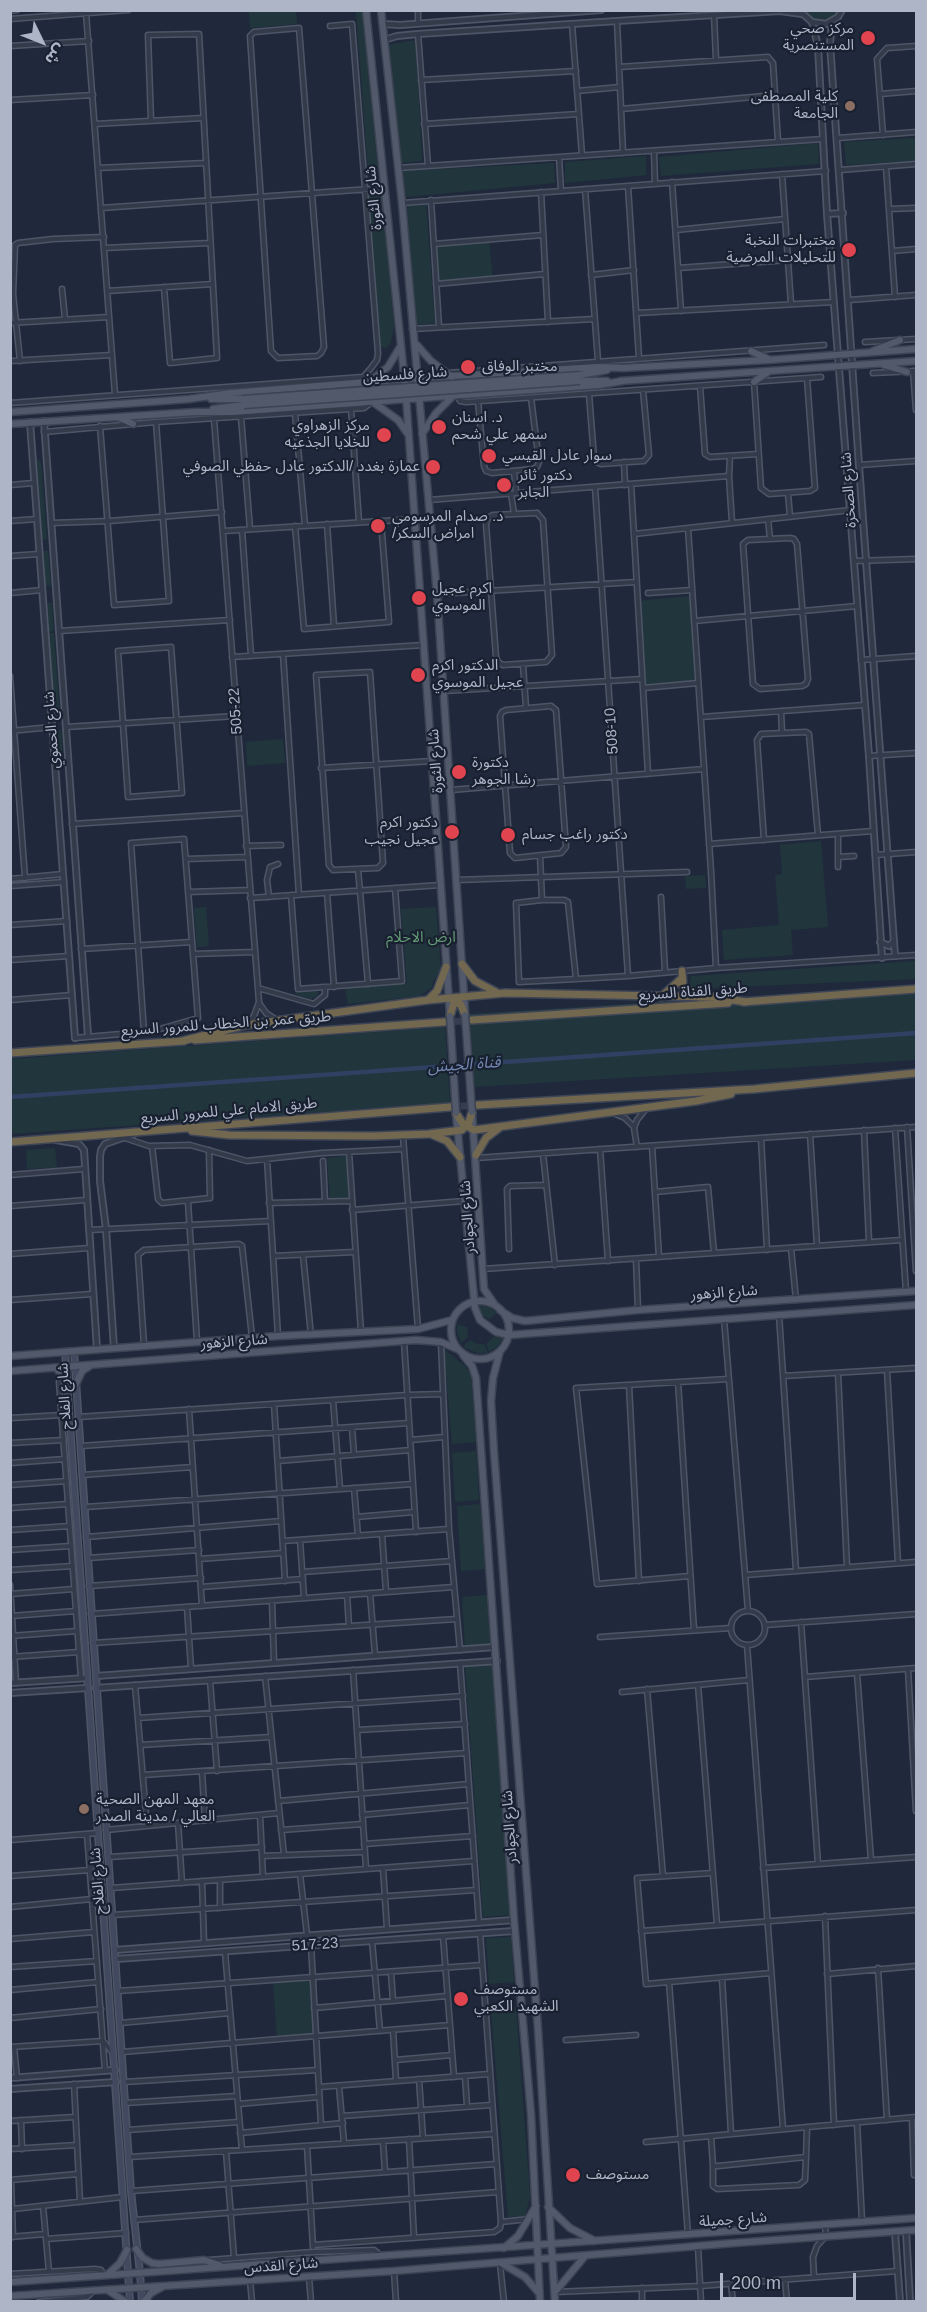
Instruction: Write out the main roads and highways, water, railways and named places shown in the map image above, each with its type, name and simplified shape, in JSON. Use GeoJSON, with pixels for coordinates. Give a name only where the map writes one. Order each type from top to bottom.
{"type":"FeatureCollection","features":[{"type":"Feature","properties":{"kind":"highway"},"geometry":{"type":"LineString","coordinates":[[462,964],[475,981],[494,992],[701,998],[746,1002]]}},
{"type":"Feature","properties":{"kind":"highway"},"geometry":{"type":"LineString","coordinates":[[428,1000],[437,991],[447,967]]}},
{"type":"Feature","properties":{"kind":"highway"},"geometry":{"type":"LineString","coordinates":[[682,971],[681,980],[685,989],[701,998]]}},
{"type":"Feature","properties":{"kind":"highway"},"geometry":{"type":"LineString","coordinates":[[661,997],[681,980]]}},
{"type":"Feature","properties":{"kind":"highway","name":"طريق القناة السريع"},"geometry":{"type":"LineString","coordinates":[[472,1020],[916,989]]}},
{"type":"Feature","properties":{"kind":"highway"},"geometry":{"type":"LineString","coordinates":[[182,1041],[246,1025],[428,1000],[456,1000],[505,993]]}},
{"type":"Feature","properties":{"kind":"highway"},"geometry":{"type":"LineString","coordinates":[[456,1000],[465,1015]]}},
{"type":"Feature","properties":{"kind":"highway"},"geometry":{"type":"LineString","coordinates":[[447,1019],[456,1000]]}},
{"type":"Feature","properties":{"kind":"highway","name":"طريق عمر بن الخطاب للمرور السريع"},"geometry":{"type":"LineString","coordinates":[[10,1053],[447,1019]]}},
{"type":"Feature","properties":{"kind":"highway"},"geometry":{"type":"LineString","coordinates":[[478,1105],[754,1089],[916,1073]]}},
{"type":"Feature","properties":{"kind":"highway"},"geometry":{"type":"LineString","coordinates":[[178,1129],[229,1135],[428,1134],[466,1127],[501,1127],[612,1113],[701,1100],[754,1089]]}},
{"type":"Feature","properties":{"kind":"highway","name":"طريق الامام علي للمرور السريع"},"geometry":{"type":"LineString","coordinates":[[10,1142],[450,1107]]}},
{"type":"Feature","properties":{"kind":"highway"},"geometry":{"type":"LineString","coordinates":[[466,1127],[472,1112]]}},
{"type":"Feature","properties":{"kind":"highway"},"geometry":{"type":"LineString","coordinates":[[456,1113],[466,1127]]}},
{"type":"Feature","properties":{"kind":"highway"},"geometry":{"type":"LineString","coordinates":[[476,1156],[486,1138],[501,1127]]}},
{"type":"Feature","properties":{"kind":"highway"},"geometry":{"type":"LineString","coordinates":[[428,1134],[447,1141],[460,1157]]}},
{"type":"Feature","properties":{"kind":"main road","name":"شارع الثورة"},"geometry":{"type":"LineString","coordinates":[[366,10],[405,382]]}},
{"type":"Feature","properties":{"kind":"main road","name":"شارع الثورة"},"geometry":{"type":"LineString","coordinates":[[381,10],[418,381]]}},
{"type":"Feature","properties":{"kind":"main road"},"geometry":{"type":"LineString","coordinates":[[376,110],[392,108]]}},
{"type":"Feature","properties":{"kind":"main road"},"geometry":{"type":"LineString","coordinates":[[870,352],[900,340]]}},
{"type":"Feature","properties":{"kind":"main road"},"geometry":{"type":"LineString","coordinates":[[414,341],[426,356],[450,375]]}},
{"type":"Feature","properties":{"kind":"main road"},"geometry":{"type":"LineString","coordinates":[[366,380],[388,367],[401,346]]}},
{"type":"Feature","properties":{"kind":"main road","name":"شارع فلسطين"},"geometry":{"type":"LineString","coordinates":[[10,412],[189,399],[366,380],[405,382],[450,375],[768,360],[916,349]]}},
{"type":"Feature","properties":{"kind":"main road"},"geometry":{"type":"LineString","coordinates":[[751,351],[768,360]]}},
{"type":"Feature","properties":{"kind":"main road","name":"شارع فلسطين"},"geometry":{"type":"LineString","coordinates":[[10,424],[195,412],[232,412],[598,386],[623,381],[916,361]]}},
{"type":"Feature","properties":{"kind":"main road"},"geometry":{"type":"LineString","coordinates":[[881,364],[912,371]]}},
{"type":"Feature","properties":{"kind":"main road","name":"شارع فلسطين"},"geometry":{"type":"LineString","coordinates":[[580,378],[623,368]]}},
{"type":"Feature","properties":{"kind":"main road"},"geometry":{"type":"LineString","coordinates":[[754,382],[771,371]]}},
{"type":"Feature","properties":{"kind":"main road","name":"شارع فلسطين"},"geometry":{"type":"LineString","coordinates":[[189,399],[244,402],[580,378],[623,381]]}},
{"type":"Feature","properties":{"kind":"main road"},"geometry":{"type":"LineString","coordinates":[[422,434],[436,413],[455,395]]}},
{"type":"Feature","properties":{"kind":"main road","name":"شارع الثورة"},"geometry":{"type":"LineString","coordinates":[[419,397],[437,594],[457,880],[462,964],[456,1000]]}},
{"type":"Feature","properties":{"kind":"main road","name":"شارع الثورة"},"geometry":{"type":"LineString","coordinates":[[406,398],[447,967],[456,1000]]}},
{"type":"Feature","properties":{"kind":"main road","name":"شارع فلسطين"},"geometry":{"type":"LineString","coordinates":[[195,412],[244,402]]}},
{"type":"Feature","properties":{"kind":"main road"},"geometry":{"type":"LineString","coordinates":[[372,402],[398,420],[409,435]]}},
{"type":"Feature","properties":{"kind":"main road"},"geometry":{"type":"LineString","coordinates":[[117,417],[133,424]]}},
{"type":"Feature","properties":{"kind":"main road"},"geometry":{"type":"LineString","coordinates":[[417,554],[433,553]]}},
{"type":"Feature","properties":{"kind":"main road"},"geometry":{"type":"LineString","coordinates":[[465,1015],[472,1112]]}},
{"type":"Feature","properties":{"kind":"main road"},"geometry":{"type":"LineString","coordinates":[[447,1019],[456,1113]]}},
{"type":"Feature","properties":{"kind":"main road","name":"شارع الچوادر"},"geometry":{"type":"LineString","coordinates":[[466,1127],[476,1156],[484,1289],[508,1326],[508,1335],[500,1351],[493,1378],[494,1442],[555,2301]]}},
{"type":"Feature","properties":{"kind":"main road","name":"شارع الچوادر"},"geometry":{"type":"LineString","coordinates":[[466,1127],[460,1157],[473,1302]]}},
{"type":"Feature","properties":{"kind":"main road","name":"شارع الزهور"},"geometry":{"type":"LineString","coordinates":[[473,1302],[481,1301],[512,1318],[525,1321],[916,1292]]}},
{"type":"Feature","properties":{"kind":"main road"},"geometry":{"type":"LineString","coordinates":[[452,1320],[464,1306],[473,1302],[477,1315],[485,1325],[496,1332],[508,1335]]}},
{"type":"Feature","properties":{"kind":"main road","name":"شارع الزهور"},"geometry":{"type":"LineString","coordinates":[[508,1335],[916,1305]]}},
{"type":"Feature","properties":{"kind":"main road"},"geometry":{"type":"LineString","coordinates":[[590,1315],[591,1328]]}},
{"type":"Feature","properties":{"kind":"main road","name":"شارع الچوادر"},"geometry":{"type":"LineString","coordinates":[[452,1320],[451,1336],[460,1352],[472,1366],[476,1378],[514,1931],[531,2114],[540,2301]]}},
{"type":"Feature","properties":{"kind":"main road","name":"شارع الزهور"},"geometry":{"type":"LineString","coordinates":[[10,1356],[197,1341],[418,1329],[452,1320]]}},
{"type":"Feature","properties":{"kind":"main road","name":"شارع الزهور"},"geometry":{"type":"LineString","coordinates":[[10,1371],[404,1341],[441,1342],[460,1352]]}},
{"type":"Feature","properties":{"kind":"main road","name":"شارع الفلاح"},"geometry":{"type":"LineString","coordinates":[[74,1351],[133,2220],[143,2301]]}},
{"type":"Feature","properties":{"kind":"main road"},"geometry":{"type":"LineString","coordinates":[[460,1352],[472,1359],[482,1360],[500,1351]]}},
{"type":"Feature","properties":{"kind":"main road","name":"شارع الفلاح"},"geometry":{"type":"LineString","coordinates":[[65,1352],[81,1656],[87,1688],[100,1852],[124,2197],[128,2301]]}},
{"type":"Feature","properties":{"kind":"main road"},"geometry":{"type":"LineString","coordinates":[[76,1384],[82,1371],[91,1366]]}},
{"type":"Feature","properties":{"kind":"main road"},"geometry":{"type":"LineString","coordinates":[[57,1369],[67,1382]]}},
{"type":"Feature","properties":{"kind":"main road"},"geometry":{"type":"LineString","coordinates":[[61,1405],[69,1404]]}},
{"type":"Feature","properties":{"kind":"main road"},"geometry":{"type":"LineString","coordinates":[[531,2114],[543,2112]]}},
{"type":"Feature","properties":{"kind":"main road"},"geometry":{"type":"LineString","coordinates":[[504,2248],[518,2236],[536,2206]]}},
{"type":"Feature","properties":{"kind":"main road"},"geometry":{"type":"LineString","coordinates":[[548,2207],[570,2228],[596,2241]]}},
{"type":"Feature","properties":{"kind":"main road","name":"شارع جميلة"},"geometry":{"type":"LineString","coordinates":[[551,2245],[916,2218]]}},
{"type":"Feature","properties":{"kind":"main road","name":"شارع جميلة"},"geometry":{"type":"LineString","coordinates":[[552,2258],[916,2230]]}},
{"type":"Feature","properties":{"kind":"main road","name":"شارع القدس"},"geometry":{"type":"LineString","coordinates":[[10,2282],[222,2266],[256,2260],[316,2260],[551,2245]]}},
{"type":"Feature","properties":{"kind":"main road"},"geometry":{"type":"LineString","coordinates":[[136,2249],[147,2260],[159,2265],[204,2260],[222,2266]]}},
{"type":"Feature","properties":{"kind":"main road"},"geometry":{"type":"LineString","coordinates":[[106,2275],[120,2263],[127,2250]]}},
{"type":"Feature","properties":{"kind":"main road"},"geometry":{"type":"LineString","coordinates":[[555,2292],[586,2256]]}},
{"type":"Feature","properties":{"kind":"main road","name":"شارع القدس"},"geometry":{"type":"LineString","coordinates":[[10,2296],[394,2271],[552,2258]]}},
{"type":"Feature","properties":{"kind":"main road"},"geometry":{"type":"LineString","coordinates":[[312,2276],[316,2260]]}},
{"type":"Feature","properties":{"kind":"main road"},"geometry":{"type":"LineString","coordinates":[[500,2263],[525,2277],[540,2294]]}},
{"type":"Feature","properties":{"kind":"main road"},"geometry":{"type":"LineString","coordinates":[[143,2301],[151,2293],[164,2286]]}},
{"type":"Feature","properties":{"kind":"main road"},"geometry":{"type":"LineString","coordinates":[[107,2290],[128,2301]]}},
{"type":"Feature","properties":{"kind":"waterway","name":"قناة الجيش"},"geometry":{"type":"LineString","coordinates":[[10,1097],[916,1033]]}},
{"type":"Feature","properties":{"kind":"tunnel"},"geometry":{"type":"LineString","coordinates":[[444,1022],[469,1021]]}},
{"type":"Feature","properties":{"kind":"tunnel"},"geometry":{"type":"LineString","coordinates":[[450,1107],[478,1105]]}},
{"type":"Feature","properties":{"kind":"place","name":"مركز صحي المستنصرية"},"geometry":{"type":"Point","coordinates":[868,38]}},
{"type":"Feature","properties":{"kind":"place","name":"كلية المصطفى الجامعة"},"geometry":{"type":"Point","coordinates":[850,106]}},
{"type":"Feature","properties":{"kind":"place","name":"مختبرات النخبة للتحليلات المرضية"},"geometry":{"type":"Point","coordinates":[849,250]}},
{"type":"Feature","properties":{"kind":"place","name":"مختبر الوفاق"},"geometry":{"type":"Point","coordinates":[468,367]}},
{"type":"Feature","properties":{"kind":"place","name":"د. اسنان سمهر علي شحم"},"geometry":{"type":"Point","coordinates":[439,427]}},
{"type":"Feature","properties":{"kind":"place","name":"مركز الزهراوي للخلايا الجذعيه"},"geometry":{"type":"Point","coordinates":[384,435]}},
{"type":"Feature","properties":{"kind":"place","name":"سوار عادل القيسي"},"geometry":{"type":"Point","coordinates":[489,456]}},
{"type":"Feature","properties":{"kind":"place","name":"عمارة بغدد /الدكتور عادل حفظي الصوفي"},"geometry":{"type":"Point","coordinates":[433,467]}},
{"type":"Feature","properties":{"kind":"place","name":"دكتور ثائر الجابر"},"geometry":{"type":"Point","coordinates":[504,485]}},
{"type":"Feature","properties":{"kind":"place","name":"د. صدام المرسومي /امراض السكر"},"geometry":{"type":"Point","coordinates":[378,526]}},
{"type":"Feature","properties":{"kind":"place","name":"اكرم عجيل الموسوي"},"geometry":{"type":"Point","coordinates":[419,598]}},
{"type":"Feature","properties":{"kind":"place","name":"الدكتور اكرم عجيل الموسوي"},"geometry":{"type":"Point","coordinates":[418,675]}},
{"type":"Feature","properties":{"kind":"place","name":"دكتورة رشا الجوهر"},"geometry":{"type":"Point","coordinates":[459,772]}},
{"type":"Feature","properties":{"kind":"place","name":"دكتور اكرم عجيل نجيب"},"geometry":{"type":"Point","coordinates":[452,832]}},
{"type":"Feature","properties":{"kind":"place","name":"دكتور راغب جسام"},"geometry":{"type":"Point","coordinates":[508,835]}},
{"type":"Feature","properties":{"kind":"place","name":"معهد المهن الصحية العالي / مدينة الصدر"},"geometry":{"type":"Point","coordinates":[84,1809]}},
{"type":"Feature","properties":{"kind":"place","name":"مستوصف الشهيد الكعبي"},"geometry":{"type":"Point","coordinates":[461,1999]}},
{"type":"Feature","properties":{"kind":"place","name":"مستوصف"},"geometry":{"type":"Point","coordinates":[573,2175]}},
{"type":"Feature","properties":{"kind":"park label","name":"ارض الاحلام"},"geometry":{"type":"Point","coordinates":[421,938]}}]}
